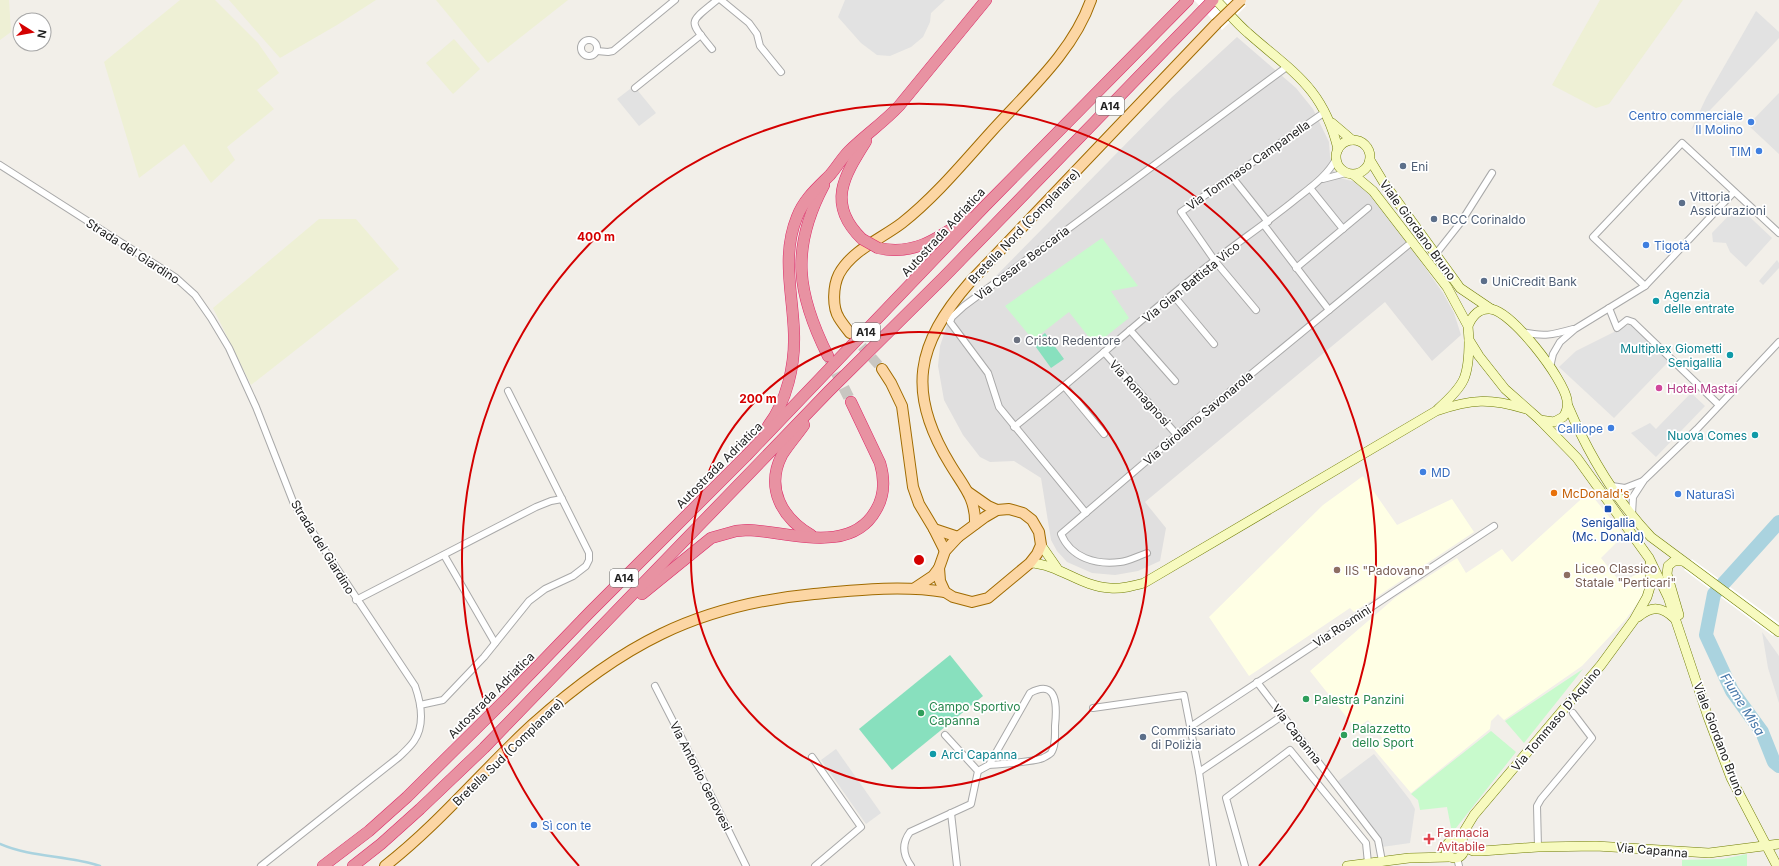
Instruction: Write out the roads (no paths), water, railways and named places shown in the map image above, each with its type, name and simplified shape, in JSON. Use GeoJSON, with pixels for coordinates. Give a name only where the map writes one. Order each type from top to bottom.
{"type":"FeatureCollection","features":[{"type":"Feature","properties":{"kind":"highway"},"geometry":{"type":"LineString","coordinates":[[828,356],[811,321],[806,305],[802,282],[802,257],[808,221],[818,197],[832,173],[848,152],[872,132],[899,106],[986,0]]}},
{"type":"Feature","properties":{"kind":"highway","name":"Autostrada Adriatica"},"geometry":{"type":"LineString","coordinates":[[323,866],[369,831],[407,797],[504,701],[596,606],[746,456],[985,206],[1188,0]]}},
{"type":"Feature","properties":{"kind":"highway","name":"A14"},"geometry":{"type":"LineString","coordinates":[[353,866],[397,829],[462,768],[605,624],[828,391],[944,277],[1213,0]]}},
{"type":"Feature","properties":{"kind":"highway"},"geometry":{"type":"LineString","coordinates":[[872,132],[849,169],[842,188],[845,214],[851,227],[862,239],[878,248],[893,251],[911,249],[930,243],[985,206]]}},
{"type":"Feature","properties":{"kind":"highway"},"geometry":{"type":"LineString","coordinates":[[746,456],[778,411],[790,374],[794,334],[788,260],[792,234],[797,217],[805,200],[832,173]]}},
{"type":"Feature","properties":{"kind":"highway"},"geometry":{"type":"LineString","coordinates":[[814,536],[798,526],[784,512],[776,493],[776,469],[782,455],[828,391]]}},
{"type":"Feature","properties":{"kind":"highway"},"geometry":{"type":"LineString","coordinates":[[605,624],[711,538],[736,531],[748,530],[826,538],[850,534],[867,524],[879,505],[883,494],[884,484],[880,463],[851,402]]}},
{"type":"Feature","properties":{"kind":"main road"},"geometry":{"type":"LineString","coordinates":[[850,333],[838,317],[835,303],[835,290],[838,275],[845,265],[858,252],[902,223],[963,162],[1055,61],[1074,36],[1091,0]]}},
{"type":"Feature","properties":{"kind":"main road"},"geometry":{"type":"LineString","coordinates":[[1216,0],[1247,33],[1288,66],[1313,93],[1331,122],[1352,140],[1361,142],[1367,147],[1370,160],[1365,170],[1350,174],[1339,168],[1336,159],[1338,149],[1331,122]]}},
{"type":"Feature","properties":{"kind":"main road","name":"Bretella Nord (Complanare)"},"geometry":{"type":"LineString","coordinates":[[975,524],[974,505],[935,436],[924,405],[922,378],[927,350],[937,327],[952,302],[970,282],[1240,0]]}},
{"type":"Feature","properties":{"kind":"main road"},"geometry":{"type":"LineString","coordinates":[[1338,149],[1342,144],[1352,140]]}},
{"type":"Feature","properties":{"kind":"main road","name":"Viale Giordano Bruno"},"geometry":{"type":"LineString","coordinates":[[1370,160],[1435,255],[1460,288],[1505,317],[1522,332],[1538,350],[1550,367],[1565,394],[1568,406],[1584,443],[1612,486],[1632,514],[1651,536],[1685,563]]}},
{"type":"Feature","properties":{"kind":"main road","name":"Viale Giordano Bruno"},"geometry":{"type":"LineString","coordinates":[[1350,174],[1373,191],[1447,287],[1468,326],[1469,340],[1479,356],[1505,389],[1540,420],[1577,458],[1649,558],[1677,621],[1708,717],[1731,778],[1777,866]]}},
{"type":"Feature","properties":{"kind":"main road"},"geometry":{"type":"LineString","coordinates":[[1468,326],[1476,313],[1482,310],[1491,309]]}},
{"type":"Feature","properties":{"kind":"main road"},"geometry":{"type":"LineString","coordinates":[[1030,563],[1038,563],[1057,568],[1080,580],[1110,588],[1128,588],[1144,583],[1436,411],[1456,393],[1463,383],[1468,367],[1469,340]]}},
{"type":"Feature","properties":{"kind":"main road"},"geometry":{"type":"LineString","coordinates":[[882,369],[891,383],[902,406],[913,487],[919,504],[945,551]]}},
{"type":"Feature","properties":{"kind":"main road"},"geometry":{"type":"LineString","coordinates":[[1436,411],[1455,405],[1480,400],[1502,403],[1526,409]]}},
{"type":"Feature","properties":{"kind":"main road"},"geometry":{"type":"LineString","coordinates":[[1540,420],[1549,422],[1559,421],[1566,412],[1568,406]]}},
{"type":"Feature","properties":{"kind":"main road","name":"Bretella Nord (Complanare)"},"geometry":{"type":"LineString","coordinates":[[968,492],[988,506],[997,510]]}},
{"type":"Feature","properties":{"kind":"main road"},"geometry":{"type":"LineString","coordinates":[[915,588],[933,576],[939,568],[945,551],[958,537],[997,510],[1009,509],[1023,513],[1032,520],[1039,532],[1041,545],[1057,568]]}},
{"type":"Feature","properties":{"kind":"main road"},"geometry":{"type":"LineString","coordinates":[[934,529],[958,537]]}},
{"type":"Feature","properties":{"kind":"main road"},"geometry":{"type":"LineString","coordinates":[[939,568],[940,581],[945,592],[952,597],[972,602],[988,598],[1030,563],[1037,554],[1041,545]]}},
{"type":"Feature","properties":{"kind":"main road","name":"Via Tommaso D'Aquino"},"geometry":{"type":"LineString","coordinates":[[1448,844],[1601,665],[1634,620],[1647,597],[1650,587],[1649,558]]}},
{"type":"Feature","properties":{"kind":"main road","name":"Viale Giordano Bruno"},"geometry":{"type":"LineString","coordinates":[[1685,563],[1674,561],[1668,566],[1667,574],[1675,595],[1687,652]]}},
{"type":"Feature","properties":{"kind":"main road"},"geometry":{"type":"LineString","coordinates":[[1685,563],[1778,631]]}},
{"type":"Feature","properties":{"kind":"main road","name":"Bretella Sud (Complanare)"},"geometry":{"type":"LineString","coordinates":[[385,866],[432,825],[531,726],[581,683],[618,657],[657,635],[700,617],[742,604],[781,597],[840,591],[915,588],[945,592]]}},
{"type":"Feature","properties":{"kind":"main road","name":"Via Tommaso D'Aquino"},"geometry":{"type":"LineString","coordinates":[[1634,620],[1647,610],[1657,608],[1666,611],[1677,621]]}},
{"type":"Feature","properties":{"kind":"main road","name":"Via Tommaso D'Aquino"},"geometry":{"type":"LineString","coordinates":[[1463,846],[1463,833],[1474,815]]}},
{"type":"Feature","properties":{"kind":"main road","name":"Via Capanna"},"geometry":{"type":"LineString","coordinates":[[1448,844],[1458,841],[1463,846],[1473,851],[1538,847],[1596,846],[1708,854],[1779,844]]}},
{"type":"Feature","properties":{"kind":"main road"},"geometry":{"type":"LineString","coordinates":[[1427,857],[1448,844]]}},
{"type":"Feature","properties":{"kind":"main road"},"geometry":{"type":"LineString","coordinates":[[1448,844],[1446,852],[1455,860]]}},
{"type":"Feature","properties":{"kind":"main road"},"geometry":{"type":"LineString","coordinates":[[1347,866],[1427,857],[1455,860],[1464,853],[1463,846]]}},
{"type":"Feature","properties":{"kind":"street"},"geometry":{"type":"LineString","coordinates":[[597,51],[613,51],[675,0]]}},
{"type":"Feature","properties":{"kind":"street"},"geometry":{"type":"LineString","coordinates":[[712,49],[694,26],[694,20],[717,0]]}},
{"type":"Feature","properties":{"kind":"street"},"geometry":{"type":"LineString","coordinates":[[721,0],[749,23],[757,34],[760,46],[781,72]]}},
{"type":"Feature","properties":{"kind":"street"},"geometry":{"type":"LineString","coordinates":[[635,88],[701,35]]}},
{"type":"Feature","properties":{"kind":"street","name":"Via Cesare Beccaria"},"geometry":{"type":"LineString","coordinates":[[1086,513],[999,407],[988,373],[950,322],[952,317],[964,306],[1288,66]]}},
{"type":"Feature","properties":{"kind":"street","name":"Via Tommaso Campanella"},"geometry":{"type":"LineString","coordinates":[[1215,261],[1181,212],[1324,112]]}},
{"type":"Feature","properties":{"kind":"street"},"geometry":{"type":"LineString","coordinates":[[1645,286],[1593,237],[1682,143],[1779,233]]}},
{"type":"Feature","properties":{"kind":"street","name":"Via Gian Battista Vico"},"geometry":{"type":"LineString","coordinates":[[1014,426],[1065,387],[1130,330],[1215,261],[1266,224],[1320,180],[1336,159]]}},
{"type":"Feature","properties":{"kind":"street","name":"Strada del Giardino"},"geometry":{"type":"LineString","coordinates":[[0,165],[175,277],[195,295],[212,318],[229,348],[256,407],[294,504],[356,600],[415,686],[420,705],[420,729],[414,740],[399,757],[261,866]]}},
{"type":"Feature","properties":{"kind":"street"},"geometry":{"type":"LineString","coordinates":[[1435,255],[1461,222],[1492,173]]}},
{"type":"Feature","properties":{"kind":"street","name":"Via Gian Battista Vico"},"geometry":{"type":"LineString","coordinates":[[1320,180],[1339,174],[1350,174]]}},
{"type":"Feature","properties":{"kind":"street"},"geometry":{"type":"LineString","coordinates":[[1232,177],[1296,268],[1329,310]]}},
{"type":"Feature","properties":{"kind":"street"},"geometry":{"type":"LineString","coordinates":[[1310,188],[1343,229]]}},
{"type":"Feature","properties":{"kind":"street"},"geometry":{"type":"LineString","coordinates":[[1550,367],[1560,342],[1575,329],[1645,286],[1734,192]]}},
{"type":"Feature","properties":{"kind":"street"},"geometry":{"type":"LineString","coordinates":[[1296,268],[1368,208]]}},
{"type":"Feature","properties":{"kind":"street","name":"Via Girolamo Savonarola"},"geometry":{"type":"LineString","coordinates":[[1147,553],[1122,562],[1102,563],[1078,556],[1065,544],[1061,534],[1177,435],[1413,241]]}},
{"type":"Feature","properties":{"kind":"street"},"geometry":{"type":"LineString","coordinates":[[1215,261],[1256,310]]}},
{"type":"Feature","properties":{"kind":"street"},"geometry":{"type":"LineString","coordinates":[[1173,295],[1214,344]]}},
{"type":"Feature","properties":{"kind":"street"},"geometry":{"type":"LineString","coordinates":[[1609,308],[1618,328],[1627,320],[1633,322],[1719,405]]}},
{"type":"Feature","properties":{"kind":"street"},"geometry":{"type":"LineString","coordinates":[[1522,332],[1540,336],[1552,335],[1575,329]]}},
{"type":"Feature","properties":{"kind":"street"},"geometry":{"type":"LineString","coordinates":[[1130,330],[1175,381]]}},
{"type":"Feature","properties":{"kind":"street"},"geometry":{"type":"LineString","coordinates":[[1632,514],[1633,498],[1644,480],[1697,429],[1779,342]]}},
{"type":"Feature","properties":{"kind":"street","name":"Via Romagnosi"},"geometry":{"type":"LineString","coordinates":[[1104,352],[1177,435]]}},
{"type":"Feature","properties":{"kind":"street"},"geometry":{"type":"LineString","coordinates":[[1065,387],[1104,434]]}},
{"type":"Feature","properties":{"kind":"street"},"geometry":{"type":"LineString","coordinates":[[420,705],[442,700],[495,643],[529,601],[545,589],[573,576],[586,566],[589,560],[589,553],[508,391]]}},
{"type":"Feature","properties":{"kind":"street"},"geometry":{"type":"LineString","coordinates":[[1612,486],[1625,488],[1644,480]]}},
{"type":"Feature","properties":{"kind":"street"},"geometry":{"type":"LineString","coordinates":[[356,600],[536,507],[551,501],[562,499]]}},
{"type":"Feature","properties":{"kind":"street","name":"Via Rosmini"},"geometry":{"type":"LineString","coordinates":[[1190,727],[1494,526]]}},
{"type":"Feature","properties":{"kind":"street"},"geometry":{"type":"LineString","coordinates":[[444,555],[495,643]]}},
{"type":"Feature","properties":{"kind":"street","name":"Via Capanna"},"geometry":{"type":"LineString","coordinates":[[1256,682],[1378,840],[1382,861]]}},
{"type":"Feature","properties":{"kind":"street","name":"Via Antonio Genovesi"},"geometry":{"type":"LineString","coordinates":[[655,686],[746,866]]}},
{"type":"Feature","properties":{"kind":"street"},"geometry":{"type":"LineString","coordinates":[[911,866],[906,860],[903,850],[905,839],[910,832],[971,804],[978,772],[989,765],[1042,759],[1050,753],[1054,744],[1057,705],[1054,696],[1046,690],[1038,689],[1030,693],[989,765]]}},
{"type":"Feature","properties":{"kind":"street"},"geometry":{"type":"LineString","coordinates":[[1093,708],[1184,695],[1199,772],[1213,866]]}},
{"type":"Feature","properties":{"kind":"street"},"geometry":{"type":"LineString","coordinates":[[1538,847],[1537,806],[1541,799],[1592,738],[1573,713]]}},
{"type":"Feature","properties":{"kind":"street"},"geometry":{"type":"LineString","coordinates":[[1199,772],[1282,716]]}},
{"type":"Feature","properties":{"kind":"street"},"geometry":{"type":"LineString","coordinates":[[946,735],[978,772]]}},
{"type":"Feature","properties":{"kind":"street"},"geometry":{"type":"LineString","coordinates":[[1245,866],[1226,798],[1290,750],[1366,843],[1368,863]]}},
{"type":"Feature","properties":{"kind":"street"},"geometry":{"type":"LineString","coordinates":[[812,756],[861,827],[815,866]]}},
{"type":"Feature","properties":{"kind":"street"},"geometry":{"type":"LineString","coordinates":[[951,813],[957,866]]}},
{"type":"Feature","properties":{"kind":"waterway","name":"Fiume Misa"},"geometry":{"type":"LineString","coordinates":[[1779,522],[1714,594],[1706,635],[1732,691],[1762,732],[1774,762],[1779,766]]}},
{"type":"Feature","properties":{"kind":"waterway"},"geometry":{"type":"LineString","coordinates":[[0,844],[24,852],[88,862],[100,866]]}},
{"type":"Feature","properties":{"kind":"tunnel"},"geometry":{"type":"LineString","coordinates":[[852,335],[882,369]]}},
{"type":"Feature","properties":{"kind":"tunnel"},"geometry":{"type":"LineString","coordinates":[[829,358],[851,402]]}},
{"type":"Feature","properties":{"kind":"place","name":"Centro commerciale Il Molino"},"geometry":{"type":"Point","coordinates":[1751,122]}},
{"type":"Feature","properties":{"kind":"place","name":"TIM"},"geometry":{"type":"Point","coordinates":[1759,151]}},
{"type":"Feature","properties":{"kind":"place","name":"Eni"},"geometry":{"type":"Point","coordinates":[1403,166]}},
{"type":"Feature","properties":{"kind":"place","name":"Vittoria Assicurazioni"},"geometry":{"type":"Point","coordinates":[1682,203]}},
{"type":"Feature","properties":{"kind":"place","name":"BCC Corinaldo"},"geometry":{"type":"Point","coordinates":[1434,219]}},
{"type":"Feature","properties":{"kind":"place","name":"Tigotà"},"geometry":{"type":"Point","coordinates":[1646,245]}},
{"type":"Feature","properties":{"kind":"place","name":"UniCredit Bank"},"geometry":{"type":"Point","coordinates":[1484,281]}},
{"type":"Feature","properties":{"kind":"place","name":"Agenzia delle entrate"},"geometry":{"type":"Point","coordinates":[1656,301]}},
{"type":"Feature","properties":{"kind":"place","name":"Cristo Redentore"},"geometry":{"type":"Point","coordinates":[1017,340]}},
{"type":"Feature","properties":{"kind":"place","name":"Multiplex Giometti Senigallia"},"geometry":{"type":"Point","coordinates":[1730,355]}},
{"type":"Feature","properties":{"kind":"place","name":"Hotel Mastai"},"geometry":{"type":"Point","coordinates":[1659,388]}},
{"type":"Feature","properties":{"kind":"place","name":"Calliope"},"geometry":{"type":"Point","coordinates":[1611,428]}},
{"type":"Feature","properties":{"kind":"place","name":"Nuova Comes"},"geometry":{"type":"Point","coordinates":[1755,435]}},
{"type":"Feature","properties":{"kind":"place","name":"MD"},"geometry":{"type":"Point","coordinates":[1423,472]}},
{"type":"Feature","properties":{"kind":"place","name":"McDonald's"},"geometry":{"type":"Point","coordinates":[1554,493]}},
{"type":"Feature","properties":{"kind":"place","name":"NaturaSì"},"geometry":{"type":"Point","coordinates":[1678,494]}},
{"type":"Feature","properties":{"kind":"place","name":"Senigallia (Mc. Donald)"},"geometry":{"type":"Point","coordinates":[1608,509]}},
{"type":"Feature","properties":{"kind":"place","name":"IIS \"Padovano\""},"geometry":{"type":"Point","coordinates":[1337,570]}},
{"type":"Feature","properties":{"kind":"place","name":"Liceo Classico Statale \"Perticari\""},"geometry":{"type":"Point","coordinates":[1567,575]}},
{"type":"Feature","properties":{"kind":"place","name":"Palestra Panzini"},"geometry":{"type":"Point","coordinates":[1306,699]}},
{"type":"Feature","properties":{"kind":"place","name":"Campo Sportivo Capanna"},"geometry":{"type":"Point","coordinates":[921,713]}},
{"type":"Feature","properties":{"kind":"place","name":"Palazzetto dello Sport"},"geometry":{"type":"Point","coordinates":[1344,735]}},
{"type":"Feature","properties":{"kind":"place","name":"Commissariato di Polizia"},"geometry":{"type":"Point","coordinates":[1143,737]}},
{"type":"Feature","properties":{"kind":"place","name":"Arci Capanna"},"geometry":{"type":"Point","coordinates":[933,754]}},
{"type":"Feature","properties":{"kind":"place","name":"Sì con te"},"geometry":{"type":"Point","coordinates":[534,825]}},
{"type":"Feature","properties":{"kind":"place","name":"Farmacia Avitabile"},"geometry":{"type":"Point","coordinates":[1429,839]}}]}
